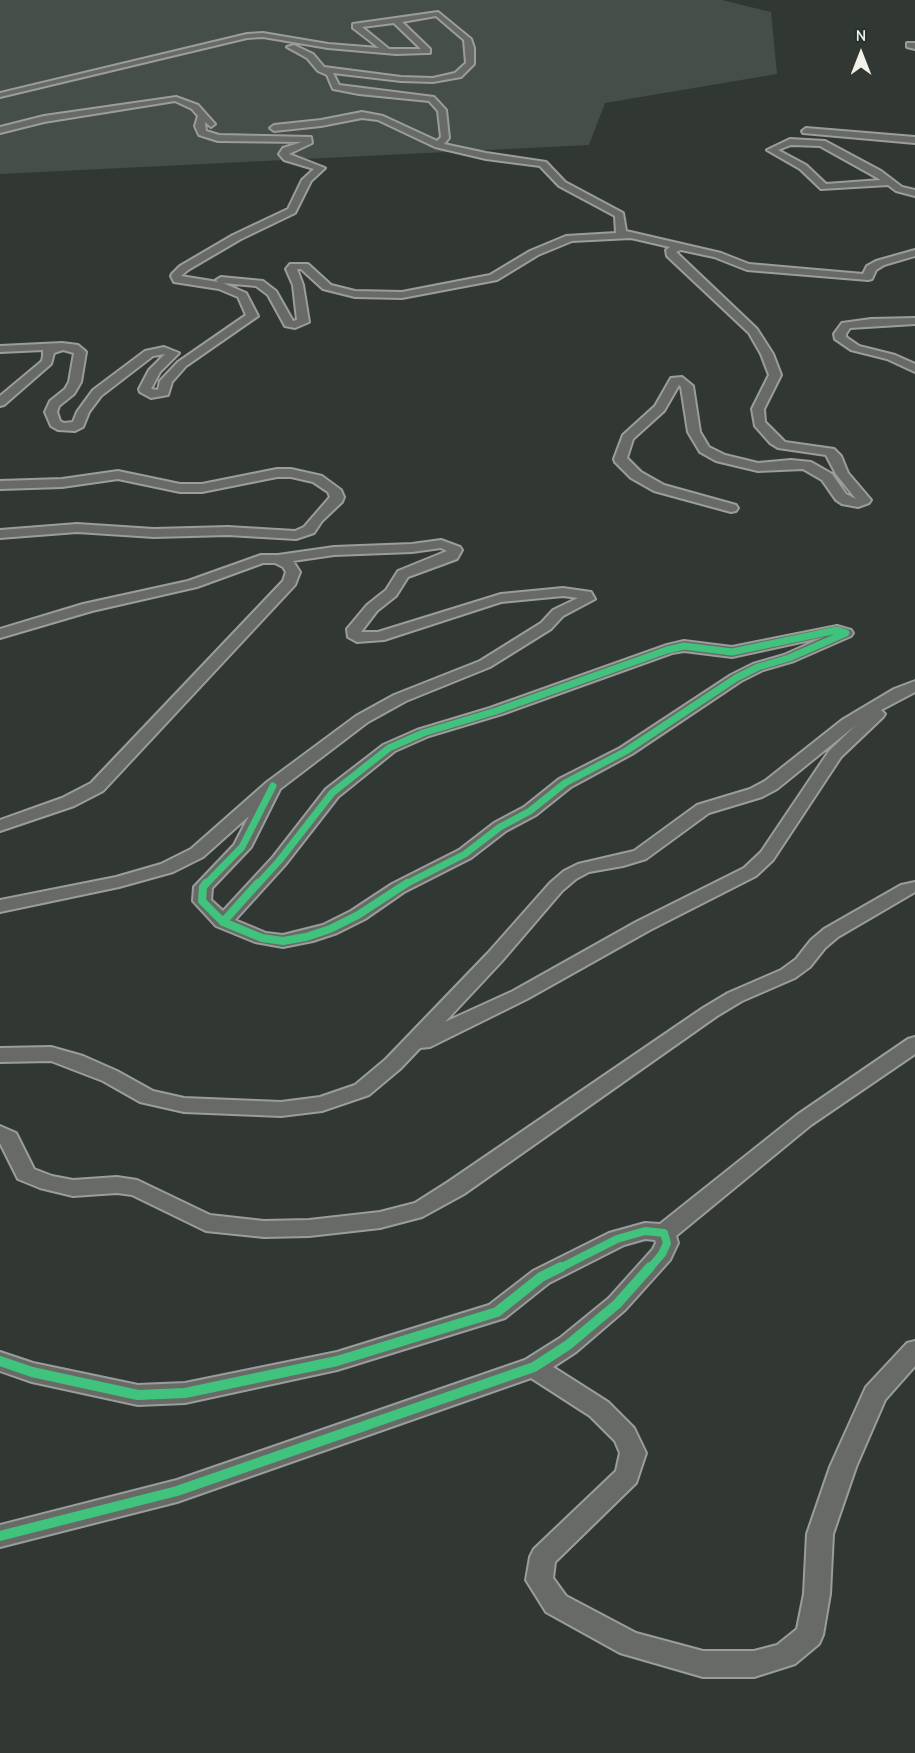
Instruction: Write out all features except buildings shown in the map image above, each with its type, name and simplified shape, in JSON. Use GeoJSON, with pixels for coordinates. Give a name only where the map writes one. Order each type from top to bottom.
{"type":"FeatureCollection","features":[{"type":"Feature","properties":{"kind":"street"},"geometry":{"type":"LineString","coordinates":[[321,69],[401,79],[433,80],[458,75],[470,64],[470,48],[466,39],[442,16],[433,14],[356,26],[386,50]]}},
{"type":"Feature","properties":{"kind":"street"},"geometry":{"type":"LineString","coordinates":[[0,95],[252,36],[272,36],[328,46],[396,52],[428,51],[396,20]]}},
{"type":"Feature","properties":{"kind":"street"},"geometry":{"type":"LineString","coordinates":[[252,36],[300,49],[334,79],[336,87],[345,90],[431,99],[442,110],[444,138],[438,145]]}},
{"type":"Feature","properties":{"kind":"street"},"geometry":{"type":"LineString","coordinates":[[0,129],[13,128],[44,119],[166,99],[176,99],[195,107],[212,125],[226,127],[270,129],[362,115],[380,118],[438,145],[486,156],[543,164],[562,184],[620,215],[620,231],[717,255],[747,267],[863,277],[870,275],[871,268],[915,253]]}},
{"type":"Feature","properties":{"kind":"street"},"geometry":{"type":"LineString","coordinates":[[178,280],[176,276],[184,268],[237,237],[292,211],[307,180],[320,168],[287,158],[284,154],[286,150],[304,144],[309,141],[308,139],[218,138],[202,133],[199,126],[203,115]]}},
{"type":"Feature","properties":{"kind":"street"},"geometry":{"type":"LineString","coordinates":[[888,183],[824,187],[803,167],[771,150],[765,142],[778,136],[807,131],[915,140]]}},
{"type":"Feature","properties":{"kind":"street"},"geometry":{"type":"LineString","coordinates":[[771,150],[790,142],[822,143],[878,173],[888,183],[899,189],[915,192]]}},
{"type":"Feature","properties":{"kind":"street"},"geometry":{"type":"LineString","coordinates":[[908,179],[900,180],[900,183],[915,192]]}},
{"type":"Feature","properties":{"kind":"street"},"geometry":{"type":"LineString","coordinates":[[178,280],[259,283],[272,293],[289,324],[295,325],[303,322],[298,285],[291,268],[294,266],[304,266],[327,287],[355,294],[402,295],[493,278],[534,253],[570,238],[633,235]]}},
{"type":"Feature","properties":{"kind":"street"},"geometry":{"type":"LineString","coordinates":[[681,246],[671,250],[671,254],[753,331],[767,354],[776,375],[758,409],[759,423],[774,440],[782,445],[830,452],[835,456],[842,474],[864,500],[847,501],[841,497],[827,477],[806,465],[758,467],[721,458],[704,449],[694,432],[687,386],[682,381],[675,381],[660,408],[627,438],[620,459],[636,475],[659,488],[731,508]]}},
{"type":"Feature","properties":{"kind":"street"},"geometry":{"type":"LineString","coordinates":[[0,349],[62,345],[74,347],[80,352],[75,382],[70,391],[54,404],[51,412],[56,423],[62,427],[75,427],[97,393],[149,353],[164,350],[173,353],[155,370],[145,389],[151,394],[164,392],[166,381],[182,364],[252,316],[242,295],[221,286],[178,280]]}},
{"type":"Feature","properties":{"kind":"street"},"geometry":{"type":"LineString","coordinates":[[915,321],[871,321],[846,324],[840,334],[841,339],[855,348],[891,357],[915,368]]}},
{"type":"Feature","properties":{"kind":"street"},"geometry":{"type":"LineString","coordinates":[[0,402],[47,362],[50,356],[48,351],[53,347]]}},
{"type":"Feature","properties":{"kind":"street"},"geometry":{"type":"LineString","coordinates":[[0,485],[62,483],[118,475],[172,487],[202,488],[277,473],[291,473],[317,478],[334,490],[337,497],[309,530],[296,535],[228,531],[154,533],[77,528],[0,534]]}},
{"type":"Feature","properties":{"kind":"street"},"geometry":{"type":"LineString","coordinates":[[0,634],[106,602],[192,584],[250,562],[269,558],[441,544],[454,550],[452,556],[403,574],[391,593],[372,609],[354,629],[353,634],[357,637],[378,637],[501,598],[563,592],[586,595],[588,599],[558,613],[546,626],[485,664],[400,698],[362,719],[273,786],[197,853],[167,868],[119,882],[0,906]]}},
{"type":"Feature","properties":{"kind":"street"},"geometry":{"type":"LineString","coordinates":[[0,826],[69,802],[97,787],[290,582],[293,572],[288,564],[278,559]]}},
{"type":"Feature","properties":{"kind":"street"},"geometry":{"type":"LineString","coordinates":[[223,922],[279,861],[332,794],[389,748],[414,736],[496,711],[667,650],[692,646],[732,652],[837,630],[846,633],[736,678],[626,752],[565,783],[530,811],[500,828],[465,854],[398,888],[358,915],[330,929],[306,937],[283,941],[262,938],[223,922],[202,901],[203,886],[221,871],[242,846],[273,786]]}},
{"type":"Feature","properties":{"kind":"street"},"geometry":{"type":"LineString","coordinates":[[393,1064],[495,957],[556,887],[570,875],[584,868],[623,861],[640,855],[703,809],[756,794],[771,785],[848,723],[908,689]]}},
{"type":"Feature","properties":{"kind":"street"},"geometry":{"type":"LineString","coordinates":[[0,1055],[51,1054],[76,1061],[110,1076],[147,1097],[184,1105],[281,1109],[322,1104],[362,1090],[393,1064],[442,1031],[520,995],[643,926],[750,872],[767,856],[835,754],[908,689]]}},
{"type":"Feature","properties":{"kind":"street"},"geometry":{"type":"LineString","coordinates":[[0,1133],[8,1138],[26,1173],[37,1178],[73,1188],[117,1185],[137,1188],[206,1223],[264,1229],[309,1228],[380,1220],[422,1209],[456,1188],[710,1012],[735,997],[788,974],[803,963],[818,944],[831,933],[915,887]]}},
{"type":"Feature","properties":{"kind":"street"},"geometry":{"type":"LineString","coordinates":[[0,1361],[32,1372],[138,1395],[185,1393],[337,1361],[497,1312],[541,1276],[617,1239],[645,1232],[664,1233],[804,1120],[915,1044]]}},
{"type":"Feature","properties":{"kind":"street"},"geometry":{"type":"LineString","coordinates":[[0,1536],[177,1491],[534,1367],[568,1346],[617,1304],[662,1254],[667,1243],[664,1233]]}},
{"type":"Feature","properties":{"kind":"street"},"geometry":{"type":"LineString","coordinates":[[534,1367],[599,1409],[625,1435],[633,1453],[627,1476],[543,1557],[539,1580],[556,1604],[630,1644],[703,1664],[754,1664],[785,1655],[809,1635],[817,1594],[820,1534],[843,1467],[875,1394],[915,1350]]}},
{"type":"Feature","properties":{"kind":"shaded area"},"geometry":{"type":"Polygon","coordinates":[[[0,0],[722,0],[771,12],[777,74],[605,103],[589,145],[0,174],[0,0]]]}},
{"type":"Feature","properties":{"kind":"cycle path"},"geometry":{"type":"LineString","coordinates":[[223,922],[279,861],[332,793],[389,748],[423,733],[496,711],[667,650],[684,646],[732,652],[837,630],[846,633],[789,658],[758,667],[736,678],[626,751],[565,783],[530,811],[500,827],[465,854],[398,888],[358,915],[330,929],[306,937],[283,941],[262,938],[223,922],[202,901],[203,887],[242,847],[273,786]]}},
{"type":"Feature","properties":{"kind":"cycle path"},"geometry":{"type":"LineString","coordinates":[[0,1361],[32,1372],[138,1395],[185,1393],[337,1361],[497,1312],[541,1277],[617,1239],[645,1231],[664,1233],[667,1243],[662,1254],[617,1304],[568,1345],[534,1367],[177,1491],[0,1536]]}}]}
